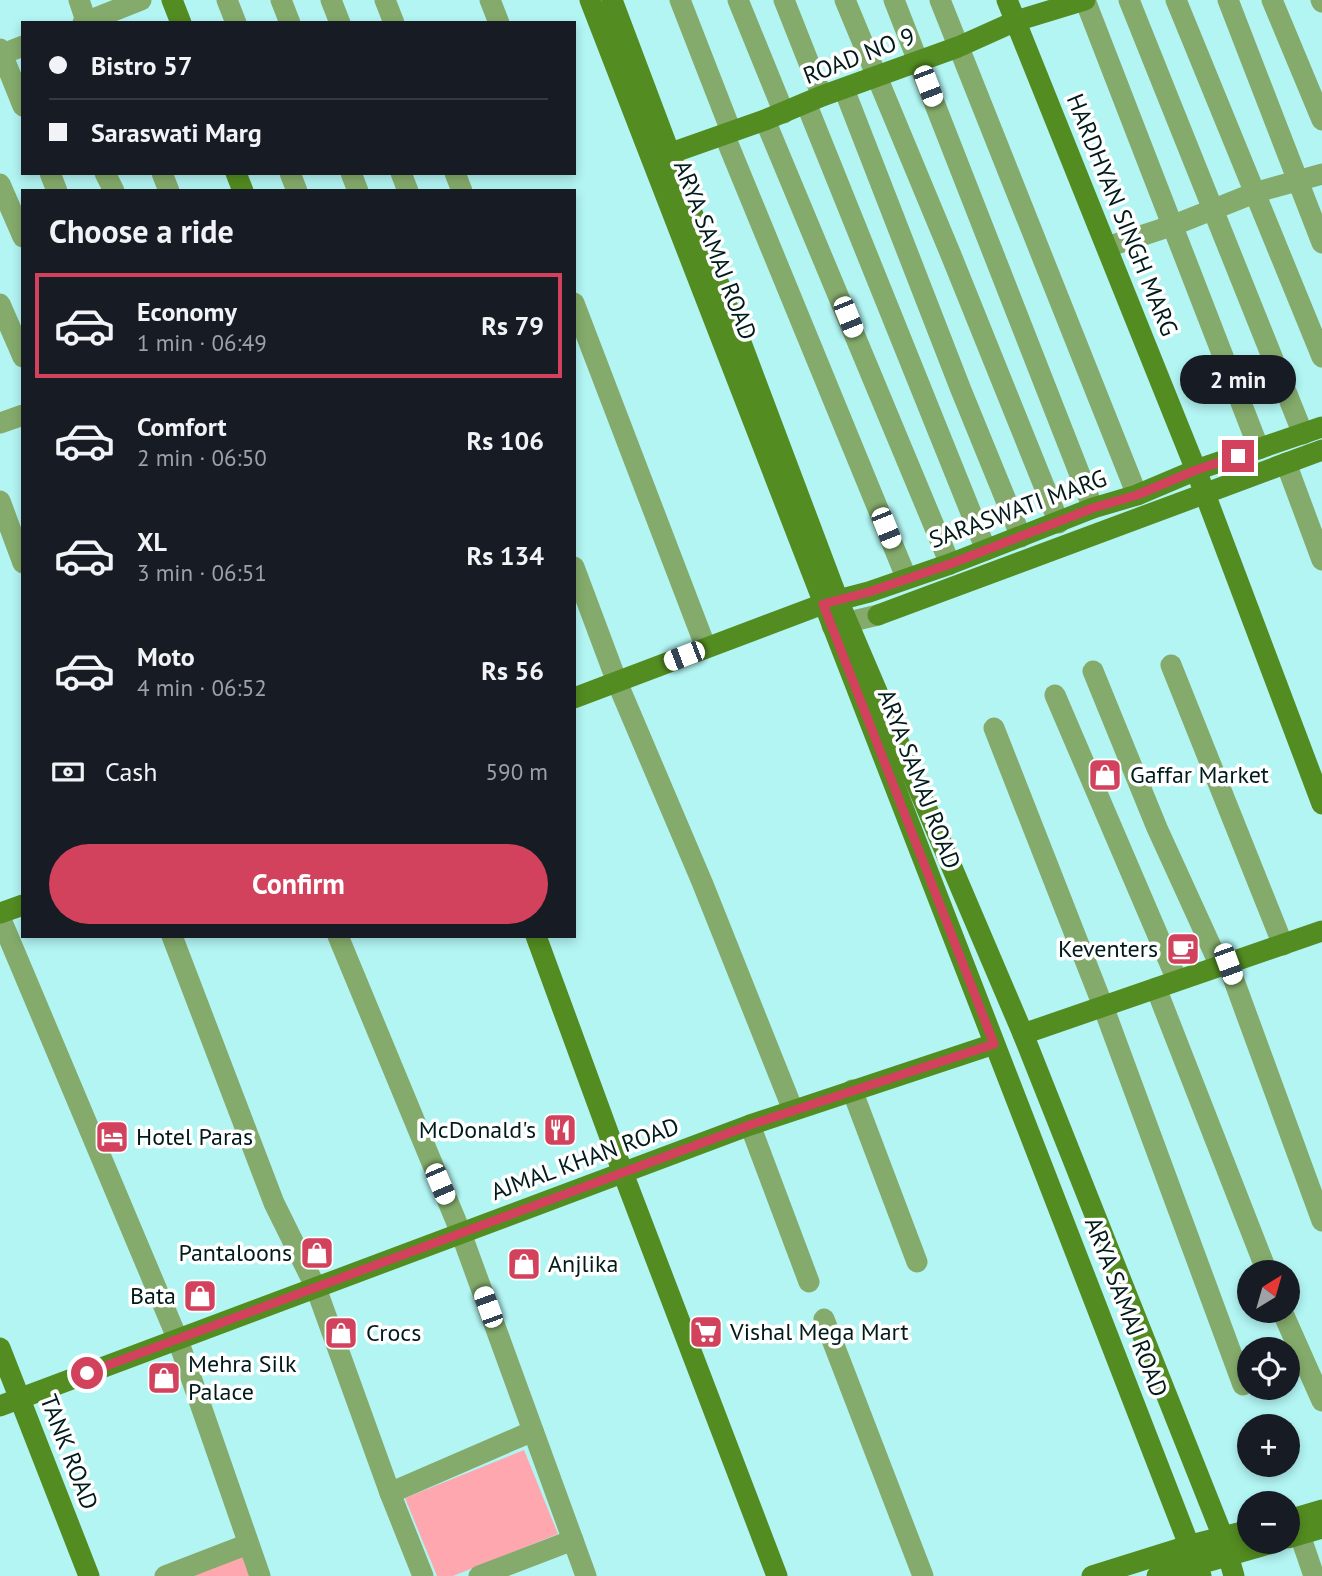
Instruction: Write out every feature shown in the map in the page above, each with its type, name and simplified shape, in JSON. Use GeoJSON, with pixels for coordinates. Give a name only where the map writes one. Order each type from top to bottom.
{"type":"FeatureCollection","features":[{"type":"Feature","properties":{"kind":"street"},"geometry":{"type":"LineString","coordinates":[[79,0],[92,21],[141,0]]}},
{"type":"Feature","properties":{"kind":"street"},"geometry":{"type":"LineString","coordinates":[[172,0],[180,21]]}},
{"type":"Feature","properties":{"kind":"street"},"geometry":{"type":"LineString","coordinates":[[227,0],[235,21]]}},
{"type":"Feature","properties":{"kind":"street"},"geometry":{"type":"LineString","coordinates":[[281,0],[289,21]]}},
{"type":"Feature","properties":{"kind":"street"},"geometry":{"type":"LineString","coordinates":[[331,0],[339,21]]}},
{"type":"Feature","properties":{"kind":"street"},"geometry":{"type":"LineString","coordinates":[[385,0],[393,21]]}},
{"type":"Feature","properties":{"kind":"street"},"geometry":{"type":"LineString","coordinates":[[490,0],[498,21]]}},
{"type":"Feature","properties":{"kind":"street","name":"ARYA SAMAJ ROAD"},"geometry":{"type":"LineString","coordinates":[[590,0],[661,156],[840,624],[994,1044],[1197,1561]]}},
{"type":"Feature","properties":{"kind":"street"},"geometry":{"type":"LineString","coordinates":[[612,0],[661,156]]}},
{"type":"Feature","properties":{"kind":"street"},"geometry":{"type":"LineString","coordinates":[[680,0],[728,132],[906,577]]}},
{"type":"Feature","properties":{"kind":"street"},"geometry":{"type":"LineString","coordinates":[[738,0],[774,117],[950,564]]}},
{"type":"Feature","properties":{"kind":"street"},"geometry":{"type":"LineString","coordinates":[[785,0],[814,99],[986,550]]}},
{"type":"Feature","properties":{"kind":"street"},"geometry":{"type":"LineString","coordinates":[[845,0],[1059,523]]}},
{"type":"Feature","properties":{"kind":"street"},"geometry":{"type":"LineString","coordinates":[[894,0],[1093,508]]}},
{"type":"Feature","properties":{"kind":"street"},"geometry":{"type":"LineString","coordinates":[[940,0],[1137,495]]}},
{"type":"Feature","properties":{"kind":"street","name":"HARDHYAN SINGH MARG"},"geometry":{"type":"LineString","coordinates":[[1007,0],[1196,470],[1322,804]]}},
{"type":"Feature","properties":{"kind":"street"},"geometry":{"type":"LineString","coordinates":[[1085,0],[1259,449]]}},
{"type":"Feature","properties":{"kind":"street","name":"ROAD NO 9"},"geometry":{"type":"LineString","coordinates":[[661,156],[774,117],[814,99],[958,47],[1016,21],[1085,0]]}},
{"type":"Feature","properties":{"kind":"street"},"geometry":{"type":"LineString","coordinates":[[1129,0],[1214,209],[1312,431]]}},
{"type":"Feature","properties":{"kind":"street"},"geometry":{"type":"LineString","coordinates":[[1176,0],[1257,192],[1322,357]]}},
{"type":"Feature","properties":{"kind":"street"},"geometry":{"type":"LineString","coordinates":[[1228,0],[1322,243]]}},
{"type":"Feature","properties":{"kind":"street"},"geometry":{"type":"LineString","coordinates":[[1272,0],[1322,120]]}},
{"type":"Feature","properties":{"kind":"street"},"geometry":{"type":"LineString","coordinates":[[21,47],[1,53],[21,101]]}},
{"type":"Feature","properties":{"kind":"street"},"geometry":{"type":"LineString","coordinates":[[844,89],[1021,537]]}},
{"type":"Feature","properties":{"kind":"street"},"geometry":{"type":"LineString","coordinates":[[1107,247],[1174,225],[1257,192],[1322,174]]}},
{"type":"Feature","properties":{"kind":"street"},"geometry":{"type":"LineString","coordinates":[[0,184],[21,232]]}},
{"type":"Feature","properties":{"kind":"street"},"geometry":{"type":"LineString","coordinates":[[0,304],[21,352]]}},
{"type":"Feature","properties":{"kind":"street"},"geometry":{"type":"LineString","coordinates":[[576,308],[706,648]]}},
{"type":"Feature","properties":{"kind":"street"},"geometry":{"type":"LineString","coordinates":[[0,423],[21,416]]}},
{"type":"Feature","properties":{"kind":"street","name":"SARASWATI MARG"},"geometry":{"type":"LineString","coordinates":[[576,697],[831,602],[950,564],[1093,508],[1137,495],[1196,470],[1312,431]]}},
{"type":"Feature","properties":{"kind":"street","name":"SARASWATI MARG"},"geometry":{"type":"LineString","coordinates":[[840,624],[878,615],[1322,450]]}},
{"type":"Feature","properties":{"kind":"street"},"geometry":{"type":"LineString","coordinates":[[1286,463],[1322,560]]}},
{"type":"Feature","properties":{"kind":"street"},"geometry":{"type":"LineString","coordinates":[[0,501],[21,558]]}},
{"type":"Feature","properties":{"kind":"street"},"geometry":{"type":"LineString","coordinates":[[576,573],[617,682],[702,883],[793,1110]]}},
{"type":"Feature","properties":{"kind":"street"},"geometry":{"type":"LineString","coordinates":[[840,624],[1023,1034],[1228,1556],[1092,1576]]}},
{"type":"Feature","properties":{"kind":"street"},"geometry":{"type":"LineString","coordinates":[[1171,665],[1283,945]]}},
{"type":"Feature","properties":{"kind":"street"},"geometry":{"type":"LineString","coordinates":[[1093,671],[1157,828],[1224,965],[1322,1221]]}},
{"type":"Feature","properties":{"kind":"street"},"geometry":{"type":"LineString","coordinates":[[1055,695],[1177,980]]}},
{"type":"Feature","properties":{"kind":"street"},"geometry":{"type":"LineString","coordinates":[[994,728],[1102,1006],[1237,1369]]}},
{"type":"Feature","properties":{"kind":"street"},"geometry":{"type":"LineString","coordinates":[[21,906],[0,916],[178,1340],[260,1576]]}},
{"type":"Feature","properties":{"kind":"street"},"geometry":{"type":"LineString","coordinates":[[1023,1034],[1322,932]]}},
{"type":"Feature","properties":{"kind":"street"},"geometry":{"type":"LineString","coordinates":[[173,938],[274,1203],[316,1288],[423,1576]]}},
{"type":"Feature","properties":{"kind":"street"},"geometry":{"type":"LineString","coordinates":[[339,938],[461,1233],[586,1576]]}},
{"type":"Feature","properties":{"kind":"street"},"geometry":{"type":"LineString","coordinates":[[537,938],[777,1576]]}},
{"type":"Feature","properties":{"kind":"street"},"geometry":{"type":"LineString","coordinates":[[1156,988],[1262,1260]]}},
{"type":"Feature","properties":{"kind":"street","name":"AJMAL KHAN ROAD"},"geometry":{"type":"LineString","coordinates":[[10,1402],[750,1125],[994,1044]]}},
{"type":"Feature","properties":{"kind":"street"},"geometry":{"type":"LineString","coordinates":[[852,1090],[917,1262]]}},
{"type":"Feature","properties":{"kind":"street"},"geometry":{"type":"LineString","coordinates":[[750,1125],[809,1282]]}},
{"type":"Feature","properties":{"kind":"street"},"geometry":{"type":"LineString","coordinates":[[824,1319],[923,1576]]}},
{"type":"Feature","properties":{"kind":"street"},"geometry":{"type":"LineString","coordinates":[[1287,1323],[1322,1401]]}},
{"type":"Feature","properties":{"kind":"street","name":"TANK ROAD"},"geometry":{"type":"LineString","coordinates":[[0,1348],[10,1402],[89,1576]]}},
{"type":"Feature","properties":{"kind":"street"},"geometry":{"type":"LineString","coordinates":[[390,1493],[533,1431]]}},
{"type":"Feature","properties":{"kind":"street"},"geometry":{"type":"LineString","coordinates":[[1300,1525],[1322,1510]]}},
{"type":"Feature","properties":{"kind":"street"},"geometry":{"type":"LineString","coordinates":[[1300,1530],[1322,1528]]}},
{"type":"Feature","properties":{"kind":"street"},"geometry":{"type":"LineString","coordinates":[[479,1576],[573,1540]]}},
{"type":"Feature","properties":{"kind":"street"},"geometry":{"type":"LineString","coordinates":[[165,1576],[248,1544]]}},
{"type":"Feature","properties":{"kind":"street"},"geometry":{"type":"LineString","coordinates":[[1300,1547],[1314,1576]]}},
{"type":"Feature","properties":{"kind":"street"},"geometry":{"type":"LineString","coordinates":[[1157,1576],[1197,1561]]}},
{"type":"Feature","properties":{"kind":"shaded area"},"geometry":{"type":"Polygon","coordinates":[[[524,1450],[558,1534],[453,1576],[437,1576],[405,1498],[524,1450]]]}},
{"type":"Feature","properties":{"kind":"shaded area"},"geometry":{"type":"Polygon","coordinates":[[[243,1555],[252,1576],[188,1576],[243,1555]]]}},
{"type":"Feature","properties":{"kind":"place","name":"Gaffar Market"},"geometry":{"type":"Point","coordinates":[1105,775]}},
{"type":"Feature","properties":{"kind":"place","name":"Keventers"},"geometry":{"type":"Point","coordinates":[1183,949]}},
{"type":"Feature","properties":{"kind":"place","name":"McDonald's"},"geometry":{"type":"Point","coordinates":[560,1130]}},
{"type":"Feature","properties":{"kind":"place","name":"Hotel Paras"},"geometry":{"type":"Point","coordinates":[112,1137]}},
{"type":"Feature","properties":{"kind":"place","name":"Pantaloons"},"geometry":{"type":"Point","coordinates":[317,1253]}},
{"type":"Feature","properties":{"kind":"place","name":"Anjlika"},"geometry":{"type":"Point","coordinates":[524,1264]}},
{"type":"Feature","properties":{"kind":"place","name":"Bata"},"geometry":{"type":"Point","coordinates":[200,1296]}},
{"type":"Feature","properties":{"kind":"place","name":"Vishal Mega Mart"},"geometry":{"type":"Point","coordinates":[706,1332]}},
{"type":"Feature","properties":{"kind":"place","name":"Crocs"},"geometry":{"type":"Point","coordinates":[341,1333]}},
{"type":"Feature","properties":{"kind":"place","name":"Mehra Silk Palace"},"geometry":{"type":"Point","coordinates":[164,1378]}},
{"type":"Feature","properties":{"kind":"route"},"geometry":{"type":"LineString","coordinates":[[87,1373],[750,1125],[994,1044],[823,604],[869,592],[950,564],[1093,508],[1137,495],[1238,456]]}}]}
